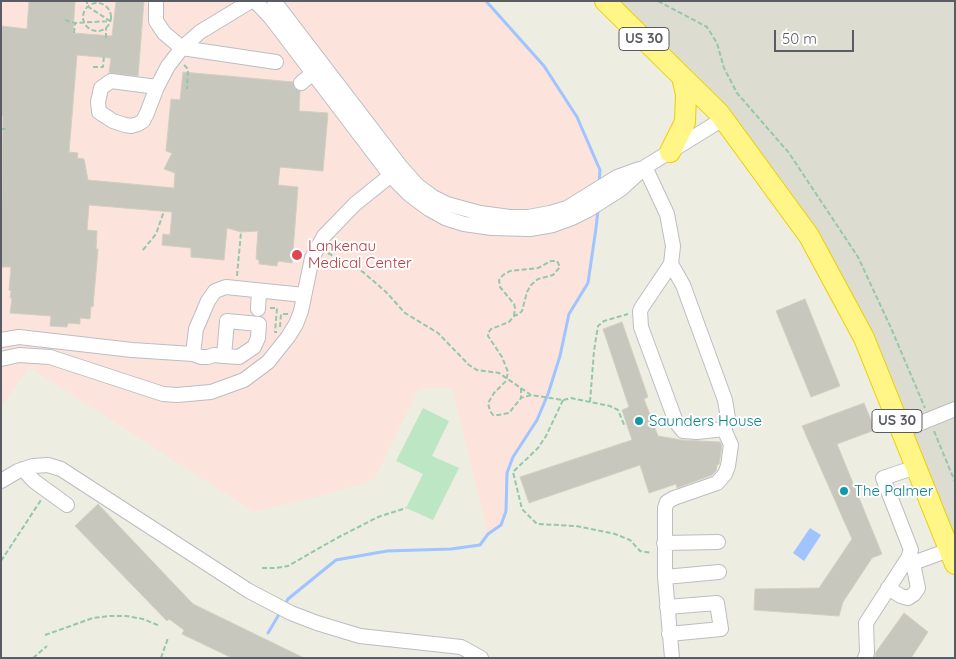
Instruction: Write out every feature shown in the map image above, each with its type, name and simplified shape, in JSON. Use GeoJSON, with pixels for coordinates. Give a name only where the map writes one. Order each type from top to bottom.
{"type":"FeatureCollection","features":[{"type":"Feature","properties":{"kind":"highway","name":"US 30"},"geometry":{"type":"LineString","coordinates":[[605,1],[723,119],[809,236],[864,338],[952,557]]}},
{"type":"Feature","properties":{"kind":"highway"},"geometry":{"type":"LineString","coordinates":[[670,152],[686,122],[686,94],[682,77]]}},
{"type":"Feature","properties":{"kind":"lane"},"geometry":{"type":"LineString","coordinates":[[156,1],[156,22],[164,33],[182,48],[276,62]]}},
{"type":"Feature","properties":{"kind":"lane"},"geometry":{"type":"LineString","coordinates":[[157,87],[168,66],[182,48],[200,32],[253,1],[271,18],[313,74],[396,172]]}},
{"type":"Feature","properties":{"kind":"lane"},"geometry":{"type":"LineString","coordinates":[[274,1],[396,172],[410,195],[445,218],[464,224],[492,228],[530,229],[553,225],[723,119]]}},
{"type":"Feature","properties":{"kind":"lane"},"geometry":{"type":"LineString","coordinates":[[301,83],[313,74]]}},
{"type":"Feature","properties":{"kind":"lane"},"geometry":{"type":"LineString","coordinates":[[645,167],[667,214],[672,235],[671,264],[683,285],[725,400],[728,418],[724,429],[731,446],[728,466],[717,483],[667,502],[664,549],[672,658]]}},
{"type":"Feature","properties":{"kind":"lane"},"geometry":{"type":"LineString","coordinates":[[1,359],[19,355],[50,357],[163,394],[192,395],[211,392],[244,380],[268,362],[296,324],[301,311],[309,268],[317,247],[324,236],[355,204],[396,172]]}},
{"type":"Feature","properties":{"kind":"lane"},"geometry":{"type":"LineString","coordinates":[[671,264],[642,306],[640,312],[641,327],[676,422],[683,431],[697,432],[724,429]]}},
{"type":"Feature","properties":{"kind":"lane"},"geometry":{"type":"LineString","coordinates":[[193,354],[196,329],[208,301],[215,291],[226,288],[304,295]]}},
{"type":"Feature","properties":{"kind":"lane"},"geometry":{"type":"LineString","coordinates":[[258,308],[259,291]]}},
{"type":"Feature","properties":{"kind":"lane"},"geometry":{"type":"LineString","coordinates":[[1,340],[19,337],[132,350],[193,354],[202,350],[219,355]]}},
{"type":"Feature","properties":{"kind":"lane"},"geometry":{"type":"LineString","coordinates":[[901,431],[955,409]]}},
{"type":"Feature","properties":{"kind":"lane"},"geometry":{"type":"LineString","coordinates":[[1,481],[34,466],[48,465],[68,472],[249,591],[291,613],[360,636],[460,652],[481,658]]}},
{"type":"Feature","properties":{"kind":"lane"},"geometry":{"type":"LineString","coordinates":[[888,588],[908,598],[918,588],[911,560],[911,550],[883,478],[916,467]]}},
{"type":"Feature","properties":{"kind":"lane"},"geometry":{"type":"LineString","coordinates":[[23,470],[34,481],[67,505]]}},
{"type":"Feature","properties":{"kind":"lane"},"geometry":{"type":"LineString","coordinates":[[664,549],[718,542]]}},
{"type":"Feature","properties":{"kind":"lane"},"geometry":{"type":"LineString","coordinates":[[865,658],[867,653],[866,623],[888,588],[911,560],[952,557]]}},
{"type":"Feature","properties":{"kind":"lane"},"geometry":{"type":"LineString","coordinates":[[665,577],[719,572]]}},
{"type":"Feature","properties":{"kind":"lane"},"geometry":{"type":"LineString","coordinates":[[667,607],[717,602],[721,629],[670,634]]}},
{"type":"Feature","properties":{"kind":"path"},"geometry":{"type":"LineString","coordinates":[[87,1],[87,6],[83,13],[84,22],[88,29],[92,31],[106,28]]}},
{"type":"Feature","properties":{"kind":"path"},"geometry":{"type":"LineString","coordinates":[[658,1],[707,27],[717,43],[724,68],[737,93],[789,153],[858,257],[891,328],[955,482]]}},
{"type":"Feature","properties":{"kind":"path"},"geometry":{"type":"LineString","coordinates":[[87,6],[96,3],[106,6],[111,14],[106,28],[106,38]]}},
{"type":"Feature","properties":{"kind":"path"},"geometry":{"type":"LineString","coordinates":[[87,6],[110,21]]}},
{"type":"Feature","properties":{"kind":"path"},"geometry":{"type":"LineString","coordinates":[[65,20],[75,23],[110,21]]}},
{"type":"Feature","properties":{"kind":"path"},"geometry":{"type":"LineString","coordinates":[[74,33],[75,23]]}},
{"type":"Feature","properties":{"kind":"path"},"geometry":{"type":"LineString","coordinates":[[94,67],[103,67],[104,55]]}},
{"type":"Feature","properties":{"kind":"path"},"geometry":{"type":"LineString","coordinates":[[182,63],[188,69],[187,89]]}},
{"type":"Feature","properties":{"kind":"path"},"geometry":{"type":"LineString","coordinates":[[1,129],[7,129]]}},
{"type":"Feature","properties":{"kind":"path"},"geometry":{"type":"LineString","coordinates":[[143,250],[156,234],[164,211]]}},
{"type":"Feature","properties":{"kind":"path"},"geometry":{"type":"LineString","coordinates":[[237,276],[241,232]]}},
{"type":"Feature","properties":{"kind":"path"},"geometry":{"type":"LineString","coordinates":[[317,247],[363,272],[405,312],[438,333],[469,365],[477,370],[499,373],[531,395],[563,400],[571,398],[610,406],[618,410],[625,427]]}},
{"type":"Feature","properties":{"kind":"path"},"geometry":{"type":"LineString","coordinates":[[514,316],[516,308],[500,287],[499,280],[502,275],[510,271],[538,268],[551,261],[557,261],[560,267],[558,271],[553,275],[534,282],[524,299],[522,311],[509,322],[488,332],[491,342],[508,369],[506,381],[490,398],[488,403],[490,411],[493,415],[509,413],[522,398],[531,395]]}},
{"type":"Feature","properties":{"kind":"path"},"geometry":{"type":"LineString","coordinates":[[258,308],[277,308],[275,332],[279,332],[281,314]]}},
{"type":"Feature","properties":{"kind":"path"},"geometry":{"type":"LineString","coordinates":[[590,402],[598,326],[604,321],[640,312]]}},
{"type":"Feature","properties":{"kind":"path"},"geometry":{"type":"LineString","coordinates":[[521,388],[522,398]]}},
{"type":"Feature","properties":{"kind":"path"},"geometry":{"type":"LineString","coordinates":[[563,400],[546,436],[538,448],[513,472],[522,509],[537,524],[576,526],[615,534],[630,540],[640,551],[664,549]]}},
{"type":"Feature","properties":{"kind":"path"},"geometry":{"type":"LineString","coordinates":[[1,561],[47,490]]}},
{"type":"Feature","properties":{"kind":"path"},"geometry":{"type":"LineString","coordinates":[[262,568],[288,566],[378,517],[406,508]]}},
{"type":"Feature","properties":{"kind":"path"},"geometry":{"type":"LineString","coordinates":[[45,635],[93,618],[110,616],[143,619],[160,626]]}},
{"type":"Feature","properties":{"kind":"path"},"geometry":{"type":"LineString","coordinates":[[161,658],[168,638]]}},
{"type":"Feature","properties":{"kind":"path"},"geometry":{"type":"LineString","coordinates":[[33,658],[47,646]]}},
{"type":"Feature","properties":{"kind":"shaded area","name":"Lankenau Medical Center"},"geometry":{"type":"Polygon","coordinates":[[[1,1],[486,1],[544,66],[577,117],[600,170],[596,228],[588,283],[569,314],[560,356],[548,394],[537,420],[513,457],[507,473],[506,511],[501,525],[488,534],[452,388],[419,388],[374,480],[317,497],[254,512],[29,367],[1,408],[1,1]]]}},
{"type":"Feature","properties":{"kind":"shaded area"},"geometry":{"type":"Polygon","coordinates":[[[605,1],[955,1],[955,543],[864,338],[727,124],[605,1]]]}},
{"type":"Feature","properties":{"kind":"green space"},"geometry":{"type":"Polygon","coordinates":[[[423,408],[449,421],[432,456],[459,468],[433,520],[406,508],[423,474],[396,461],[423,408]]]}},
{"type":"Feature","properties":{"kind":"water"},"geometry":{"type":"Polygon","coordinates":[[[810,528],[821,535],[804,561],[793,553],[810,528]]]}},
{"type":"Feature","properties":{"kind":"building"},"geometry":{"type":"Polygon","coordinates":[[[29,1],[75,1],[73,33],[112,36],[116,1],[144,1],[138,76],[109,73],[111,58],[77,55],[69,152],[78,153],[77,158],[84,159],[88,180],[174,188],[175,173],[164,169],[172,153],[166,151],[171,99],[180,100],[183,72],[293,82],[294,88],[300,91],[299,111],[328,113],[323,171],[280,167],[278,185],[298,187],[292,263],[278,261],[277,266],[259,264],[259,260],[256,259],[258,231],[241,232],[227,228],[224,260],[191,257],[191,248],[162,245],[163,234],[170,235],[172,212],[89,205],[87,230],[97,231],[96,249],[98,249],[93,307],[91,306],[90,319],[80,318],[80,324],[68,323],[67,327],[50,326],[51,316],[10,313],[12,298],[10,298],[11,291],[9,290],[11,267],[1,267],[3,116],[1,116],[1,26],[27,29],[29,1]]]}},
{"type":"Feature","properties":{"kind":"building"},"geometry":{"type":"Polygon","coordinates":[[[805,299],[840,386],[811,397],[776,311],[805,299]]]}},
{"type":"Feature","properties":{"kind":"building","name":"Saunders House"},"geometry":{"type":"Polygon","coordinates":[[[622,322],[648,397],[644,399],[658,436],[682,440],[720,442],[722,446],[716,471],[712,475],[677,488],[676,484],[649,493],[640,465],[529,503],[520,477],[632,440],[622,410],[629,407],[603,329],[622,322]]]}},
{"type":"Feature","properties":{"kind":"building","name":"The Palmer"},"geometry":{"type":"Polygon","coordinates":[[[864,403],[875,430],[837,444],[882,554],[872,558],[843,602],[839,616],[754,610],[755,589],[819,588],[852,539],[802,426],[864,403]]]}},
{"type":"Feature","properties":{"kind":"building"},"geometry":{"type":"Polygon","coordinates":[[[98,504],[193,604],[304,658],[232,658],[182,634],[184,630],[169,619],[167,621],[75,526],[98,504]]]}},
{"type":"Feature","properties":{"kind":"building"},"geometry":{"type":"Polygon","coordinates":[[[904,613],[928,632],[911,658],[875,658],[876,652],[904,613]]]}},
{"type":"Feature","properties":{"kind":"waterway"},"geometry":{"type":"LineString","coordinates":[[486,1],[544,66],[577,117],[600,170],[599,184]]}},
{"type":"Feature","properties":{"kind":"waterway"},"geometry":{"type":"LineString","coordinates":[[284,606],[288,599],[336,560],[387,551],[451,549],[480,545],[488,534],[501,525],[506,511],[507,473],[513,457],[537,420],[548,394],[560,356],[569,314],[588,283],[598,210]]}},
{"type":"Feature","properties":{"kind":"waterway"},"geometry":{"type":"LineString","coordinates":[[268,633],[281,611]]}},
{"type":"Feature","properties":{"kind":"place","name":"Lankenau Medical Center"},"geometry":{"type":"Point","coordinates":[297,255]}},
{"type":"Feature","properties":{"kind":"place","name":"Saunders House"},"geometry":{"type":"Point","coordinates":[639,421]}},
{"type":"Feature","properties":{"kind":"place","name":"The Palmer"},"geometry":{"type":"Point","coordinates":[844,491]}}]}
